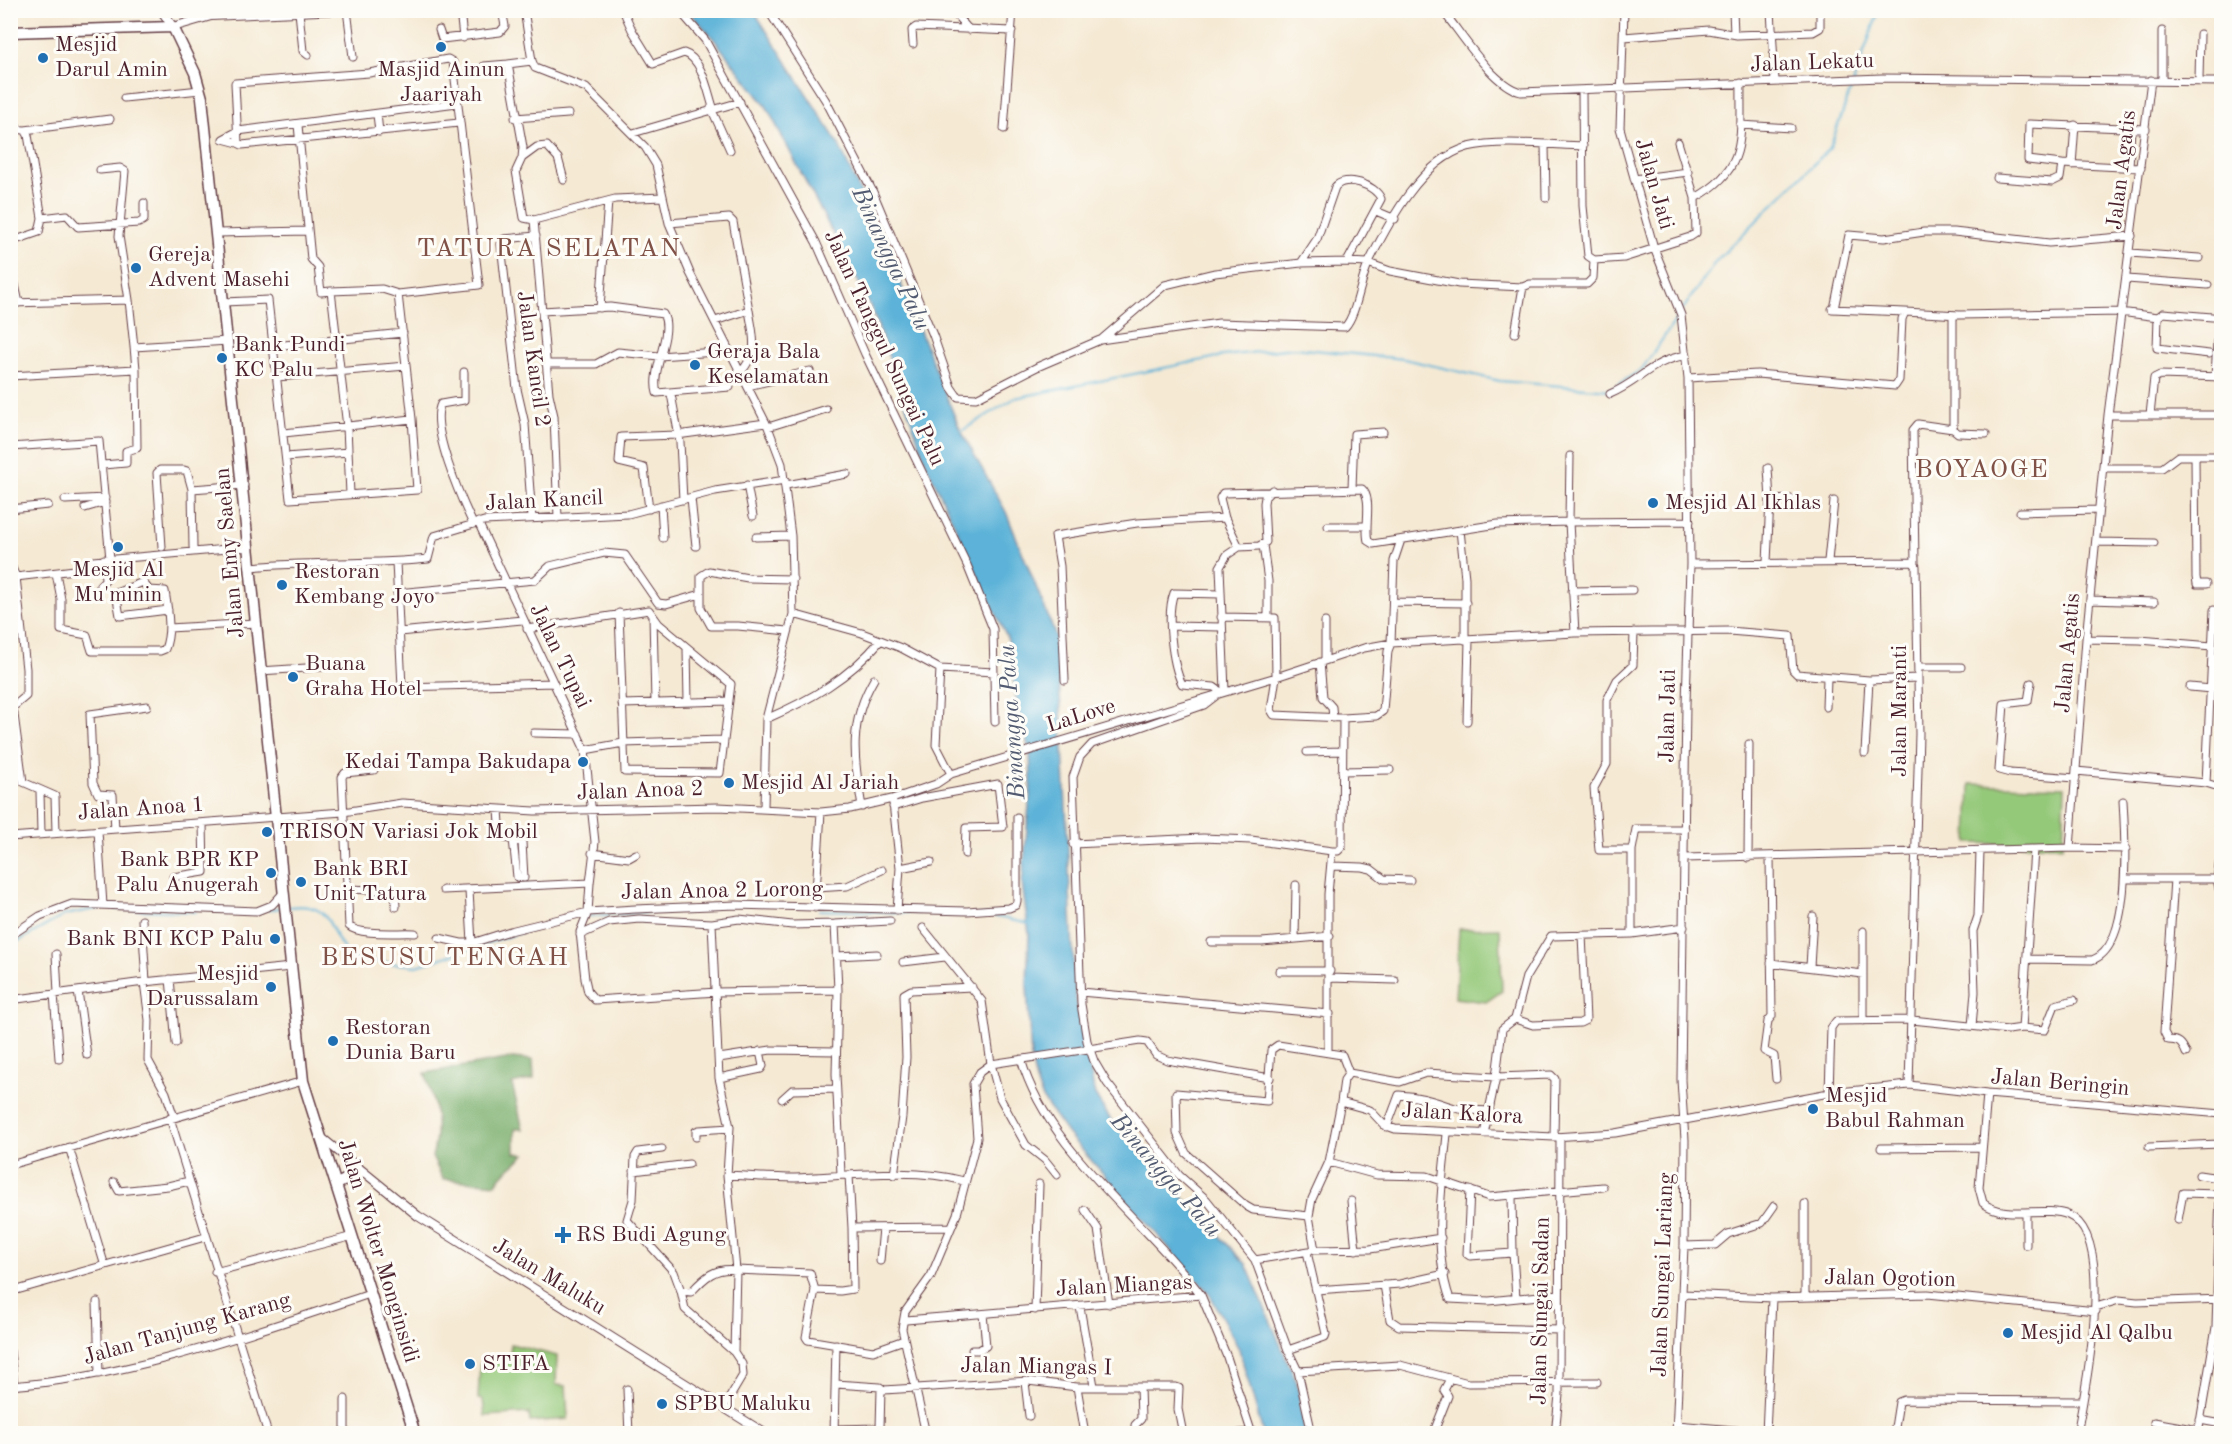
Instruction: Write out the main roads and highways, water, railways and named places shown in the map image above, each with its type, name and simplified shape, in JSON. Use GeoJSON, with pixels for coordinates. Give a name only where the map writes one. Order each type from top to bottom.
{"type":"FeatureCollection","features":[{"type":"Feature","properties":{"kind":"highway"},"geometry":{"type":"LineString","coordinates":[[10,32],[173,27]]}},
{"type":"Feature","properties":{"kind":"highway","name":"Jalan Emy Saelan"},"geometry":{"type":"LineString","coordinates":[[173,27],[183,45],[200,90],[207,141],[244,485],[260,671],[303,1081]]}},
{"type":"Feature","properties":{"kind":"highway","name":"Jalan Wolter Monginsidi"},"geometry":{"type":"LineString","coordinates":[[303,1081],[415,1434]]}},
{"type":"Feature","properties":{"kind":"highway"},"geometry":{"type":"LineString","coordinates":[[337,1184],[361,1172]]}},
{"type":"Feature","properties":{"kind":"main road"},"geometry":{"type":"LineString","coordinates":[[162,10],[173,27],[211,13],[340,10]]}},
{"type":"Feature","properties":{"kind":"main road","name":"Jalan Maluku"},"geometry":{"type":"LineString","coordinates":[[322,1138],[402,1205],[472,1252],[762,1432]]}},
{"type":"Feature","properties":{"kind":"water","name":"Binangga Palu"},"geometry":{"type":"Polygon","coordinates":[[[688,11],[754,11],[838,143],[889,255],[959,427],[1006,512],[1056,638],[1075,993],[1095,1095],[1112,1122],[1246,1264],[1297,1383],[1305,1433],[1263,1433],[1239,1349],[1209,1293],[1067,1133],[1044,1101],[1036,1082],[1031,1058],[1027,985],[1029,934],[1022,884],[1031,783],[1030,753],[1018,710],[1008,640],[927,466],[873,312],[858,281],[766,106],[709,33],[688,11]]]}},
{"type":"Feature","properties":{"kind":"waterway"},"geometry":{"type":"LineString","coordinates":[[960,432],[1015,398],[1223,356],[1294,348],[1404,359],[1500,381],[1610,390],[1642,369],[1716,261],[1830,148],[1879,10]]}},
{"type":"Feature","properties":{"kind":"waterway"},"geometry":{"type":"LineString","coordinates":[[289,907],[305,906],[316,909],[324,915],[345,950],[354,959],[417,966],[531,929]]}},
{"type":"Feature","properties":{"kind":"waterway"},"geometry":{"type":"LineString","coordinates":[[10,946],[65,915],[101,908]]}},
{"type":"Feature","properties":{"kind":"waterway"},"geometry":{"type":"LineString","coordinates":[[268,910],[280,908]]}},
{"type":"Feature","properties":{"kind":"waterway"},"geometry":{"type":"LineString","coordinates":[[115,909],[196,912]]}},
{"type":"Feature","properties":{"kind":"waterway"},"geometry":{"type":"LineString","coordinates":[[819,910],[919,913]]}},
{"type":"Feature","properties":{"kind":"waterway"},"geometry":{"type":"LineString","coordinates":[[589,916],[667,911]]}},
{"type":"Feature","properties":{"kind":"waterway"},"geometry":{"type":"LineString","coordinates":[[957,914],[993,916],[1029,924]]}},
{"type":"Feature","properties":{"kind":"place","name":"Masjid Ainun Jaariyah"},"geometry":{"type":"Point","coordinates":[441,47]}},
{"type":"Feature","properties":{"kind":"place","name":"Mesjid Darul Amin"},"geometry":{"type":"Point","coordinates":[43,58]}},
{"type":"Feature","properties":{"kind":"place","name":"Gereja Advent Masehi"},"geometry":{"type":"Point","coordinates":[136,268]}},
{"type":"Feature","properties":{"kind":"place","name":"Bank Pundi KC Palu"},"geometry":{"type":"Point","coordinates":[222,358]}},
{"type":"Feature","properties":{"kind":"place","name":"Geraja Bala Keselamatan"},"geometry":{"type":"Point","coordinates":[695,365]}},
{"type":"Feature","properties":{"kind":"place","name":"Mesjid Al Ikhlas"},"geometry":{"type":"Point","coordinates":[1653,503]}},
{"type":"Feature","properties":{"kind":"place","name":"Mesjid Al Mu'minin"},"geometry":{"type":"Point","coordinates":[118,547]}},
{"type":"Feature","properties":{"kind":"place","name":"Restoran Kembang Joyo"},"geometry":{"type":"Point","coordinates":[282,585]}},
{"type":"Feature","properties":{"kind":"place","name":"Buana Graha Hotel"},"geometry":{"type":"Point","coordinates":[293,677]}},
{"type":"Feature","properties":{"kind":"place","name":"Kedai Tampa Bakudapa"},"geometry":{"type":"Point","coordinates":[583,762]}},
{"type":"Feature","properties":{"kind":"place","name":"Mesjid Al Jariah"},"geometry":{"type":"Point","coordinates":[729,783]}},
{"type":"Feature","properties":{"kind":"place","name":"TRISON Variasi Jok Mobil"},"geometry":{"type":"Point","coordinates":[267,832]}},
{"type":"Feature","properties":{"kind":"place","name":"Bank BPR KP Palu Anugerah"},"geometry":{"type":"Point","coordinates":[271,873]}},
{"type":"Feature","properties":{"kind":"place","name":"Bank BRI Unit Tatura"},"geometry":{"type":"Point","coordinates":[301,882]}},
{"type":"Feature","properties":{"kind":"place","name":"Bank BNI KCP Palu"},"geometry":{"type":"Point","coordinates":[275,939]}},
{"type":"Feature","properties":{"kind":"place","name":"Mesjid Darussalam"},"geometry":{"type":"Point","coordinates":[271,987]}},
{"type":"Feature","properties":{"kind":"place","name":"Restoran Dunia Baru"},"geometry":{"type":"Point","coordinates":[333,1041]}},
{"type":"Feature","properties":{"kind":"place","name":"Mesjid Babul Rahman"},"geometry":{"type":"Point","coordinates":[1813,1109]}},
{"type":"Feature","properties":{"kind":"place","name":"RS Budi Agung"},"geometry":{"type":"Point","coordinates":[563,1235]}},
{"type":"Feature","properties":{"kind":"place","name":"Mesjid Al Qalbu"},"geometry":{"type":"Point","coordinates":[2008,1333]}},
{"type":"Feature","properties":{"kind":"place","name":"STIFA"},"geometry":{"type":"Point","coordinates":[470,1364]}},
{"type":"Feature","properties":{"kind":"place","name":"SPBU Maluku"},"geometry":{"type":"Point","coordinates":[662,1404]}},
{"type":"Feature","properties":{"kind":"district","name":"TATURA SELATAN"},"geometry":{"type":"Point","coordinates":[549,249]}},
{"type":"Feature","properties":{"kind":"district","name":"BOYAOGE"},"geometry":{"type":"Point","coordinates":[1982,470]}},
{"type":"Feature","properties":{"kind":"district","name":"BESUSU TENGAH"},"geometry":{"type":"Point","coordinates":[445,958]}}]}
